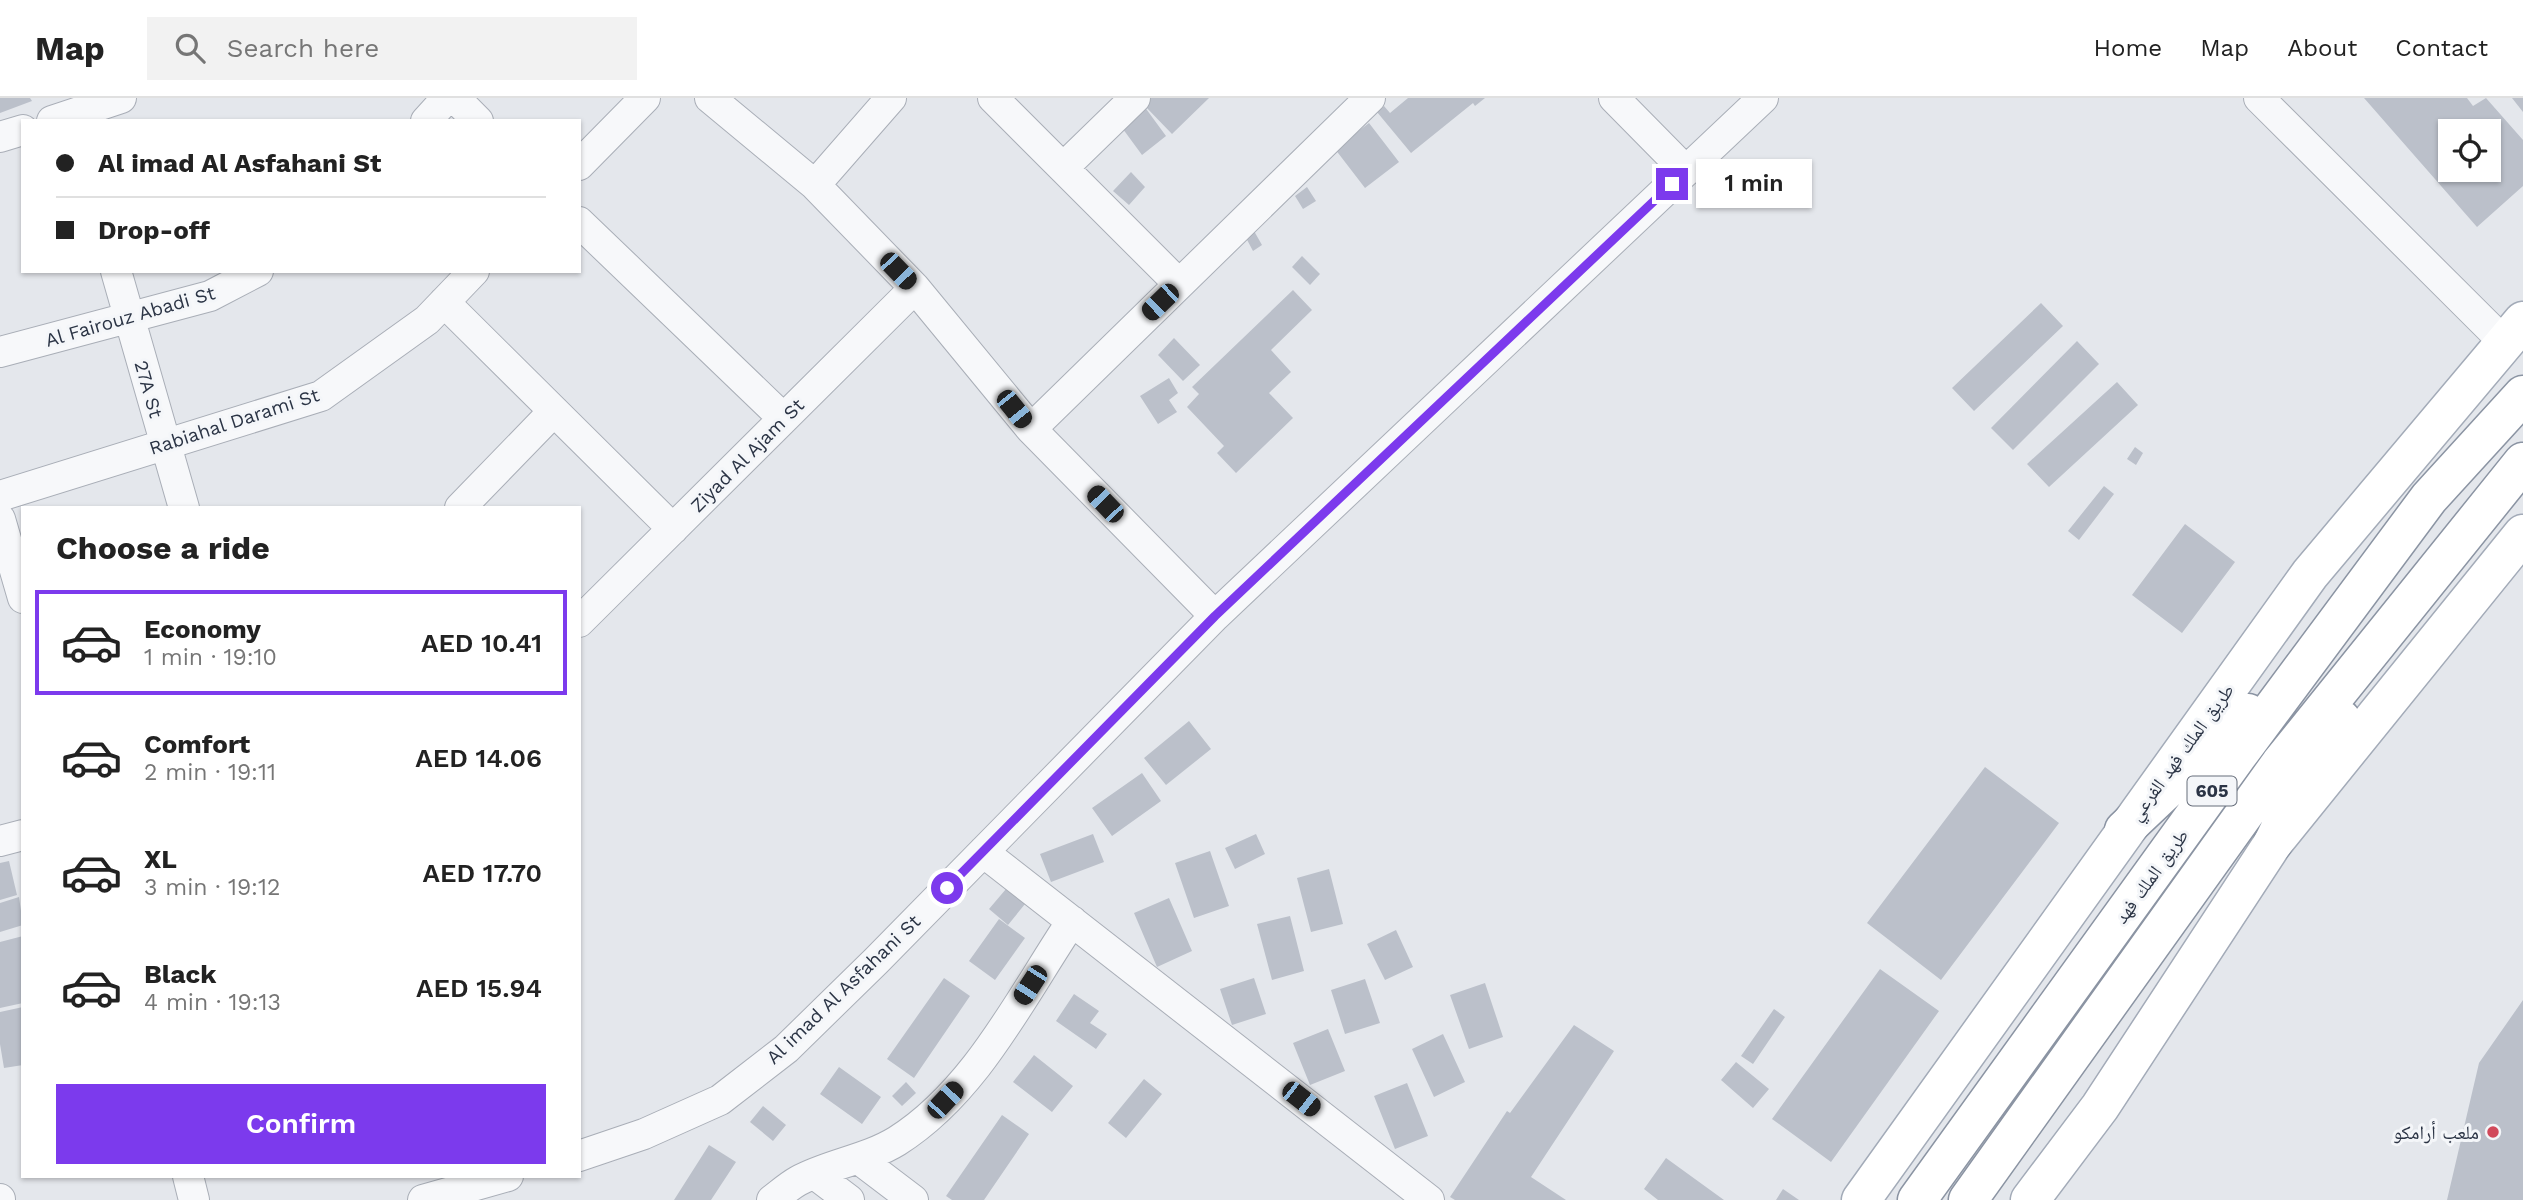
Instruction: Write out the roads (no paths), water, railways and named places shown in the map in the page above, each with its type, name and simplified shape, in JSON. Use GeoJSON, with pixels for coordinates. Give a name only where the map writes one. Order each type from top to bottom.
{"type":"FeatureCollection","features":[{"type":"Feature","properties":{"kind":"main road","name":"طريق الملك فهد الفرعي"},"geometry":{"type":"LineString","coordinates":[[1861,1200],[2310,574],[2514,332]]}},
{"type":"Feature","properties":{"kind":"main road","name":"طريق الملك فهد"},"geometry":{"type":"LineString","coordinates":[[1917,1200],[2429,498],[2523,395]]}},
{"type":"Feature","properties":{"kind":"main road","name":"طريق الملك فهد"},"geometry":{"type":"LineString","coordinates":[[1968,1200],[2280,764],[2523,462]]}},
{"type":"Feature","properties":{"kind":"main road"},"geometry":{"type":"LineString","coordinates":[[2031,1200],[2100,1107],[2273,844],[2523,534]]}},
{"type":"Feature","properties":{"kind":"main road"},"geometry":{"type":"LineString","coordinates":[[2273,844],[2296,795],[2409,604]]}},
{"type":"Feature","properties":{"kind":"main road"},"geometry":{"type":"LineString","coordinates":[[2124,830],[2325,638]]}},
{"type":"Feature","properties":{"kind":"street"},"geometry":{"type":"LineString","coordinates":[[65,119],[121,98]]}},
{"type":"Feature","properties":{"kind":"street"},"geometry":{"type":"LineString","coordinates":[[428,119],[447,98]]}},
{"type":"Feature","properties":{"kind":"street"},"geometry":{"type":"LineString","coordinates":[[456,98],[476,119]]}},
{"type":"Feature","properties":{"kind":"street"},"geometry":{"type":"LineString","coordinates":[[581,163],[645,98]]}},
{"type":"Feature","properties":{"kind":"street"},"geometry":{"type":"LineString","coordinates":[[710,98],[815,185],[915,288],[1031,429],[1215,616]]}},
{"type":"Feature","properties":{"kind":"street"},"geometry":{"type":"LineString","coordinates":[[815,185],[891,98]]}},
{"type":"Feature","properties":{"kind":"street"},"geometry":{"type":"LineString","coordinates":[[993,98],[1179,284]]}},
{"type":"Feature","properties":{"kind":"street"},"geometry":{"type":"LineString","coordinates":[[1064,167],[1135,98]]}},
{"type":"Feature","properties":{"kind":"street"},"geometry":{"type":"LineString","coordinates":[[1031,429],[1370,98]]}},
{"type":"Feature","properties":{"kind":"street"},"geometry":{"type":"LineString","coordinates":[[1614,98],[1686,171]]}},
{"type":"Feature","properties":{"kind":"street","name":"Al imad Al Asfahani St"},"geometry":{"type":"LineString","coordinates":[[582,1146],[644,1134],[720,1100],[786,1049],[1215,616],[1763,98]]}},
{"type":"Feature","properties":{"kind":"street"},"geometry":{"type":"LineString","coordinates":[[2259,98],[2514,332]]}},
{"type":"Feature","properties":{"kind":"street"},"geometry":{"type":"LineString","coordinates":[[0,137],[21,131]]}},
{"type":"Feature","properties":{"kind":"street"},"geometry":{"type":"LineString","coordinates":[[581,224],[783,418]]}},
{"type":"Feature","properties":{"kind":"street","name":"27A St"},"geometry":{"type":"LineString","coordinates":[[117,273],[183,506]]}},
{"type":"Feature","properties":{"kind":"street","name":"Al Fairouz Abadi St"},"geometry":{"type":"LineString","coordinates":[[0,352],[210,296],[254,273]]}},
{"type":"Feature","properties":{"kind":"street","name":"Rabiahal Darami St"},"geometry":{"type":"LineString","coordinates":[[0,496],[321,396],[426,320],[472,273]]}},
{"type":"Feature","properties":{"kind":"street","name":"Ziyad Al Ajam St"},"geometry":{"type":"LineString","coordinates":[[581,620],[915,288]]}},
{"type":"Feature","properties":{"kind":"street"},"geometry":{"type":"LineString","coordinates":[[444,302],[673,529]]}},
{"type":"Feature","properties":{"kind":"street"},"geometry":{"type":"LineString","coordinates":[[462,506],[554,411]]}},
{"type":"Feature","properties":{"kind":"street"},"geometry":{"type":"LineString","coordinates":[[0,519],[21,591]]}},
{"type":"Feature","properties":{"kind":"street"},"geometry":{"type":"LineString","coordinates":[[0,841],[21,836]]}},
{"type":"Feature","properties":{"kind":"street"},"geometry":{"type":"LineString","coordinates":[[983,852],[1429,1200]]}},
{"type":"Feature","properties":{"kind":"street"},"geometry":{"type":"LineString","coordinates":[[772,1200],[798,1181],[859,1159],[896,1142],[931,1116],[974,1069],[1072,921]]}},
{"type":"Feature","properties":{"kind":"street"},"geometry":{"type":"LineString","coordinates":[[859,1159],[913,1200]]}},
{"type":"Feature","properties":{"kind":"street"},"geometry":{"type":"LineString","coordinates":[[816,1175],[849,1200]]}},
{"type":"Feature","properties":{"kind":"street"},"geometry":{"type":"LineString","coordinates":[[188,1178],[194,1200]]}},
{"type":"Feature","properties":{"kind":"street"},"geometry":{"type":"LineString","coordinates":[[423,1200],[502,1178]]}},
{"type":"Feature","properties":{"kind":"place","name":"ملعب أرامكو"},"geometry":{"type":"Point","coordinates":[2493,1132]}}]}
